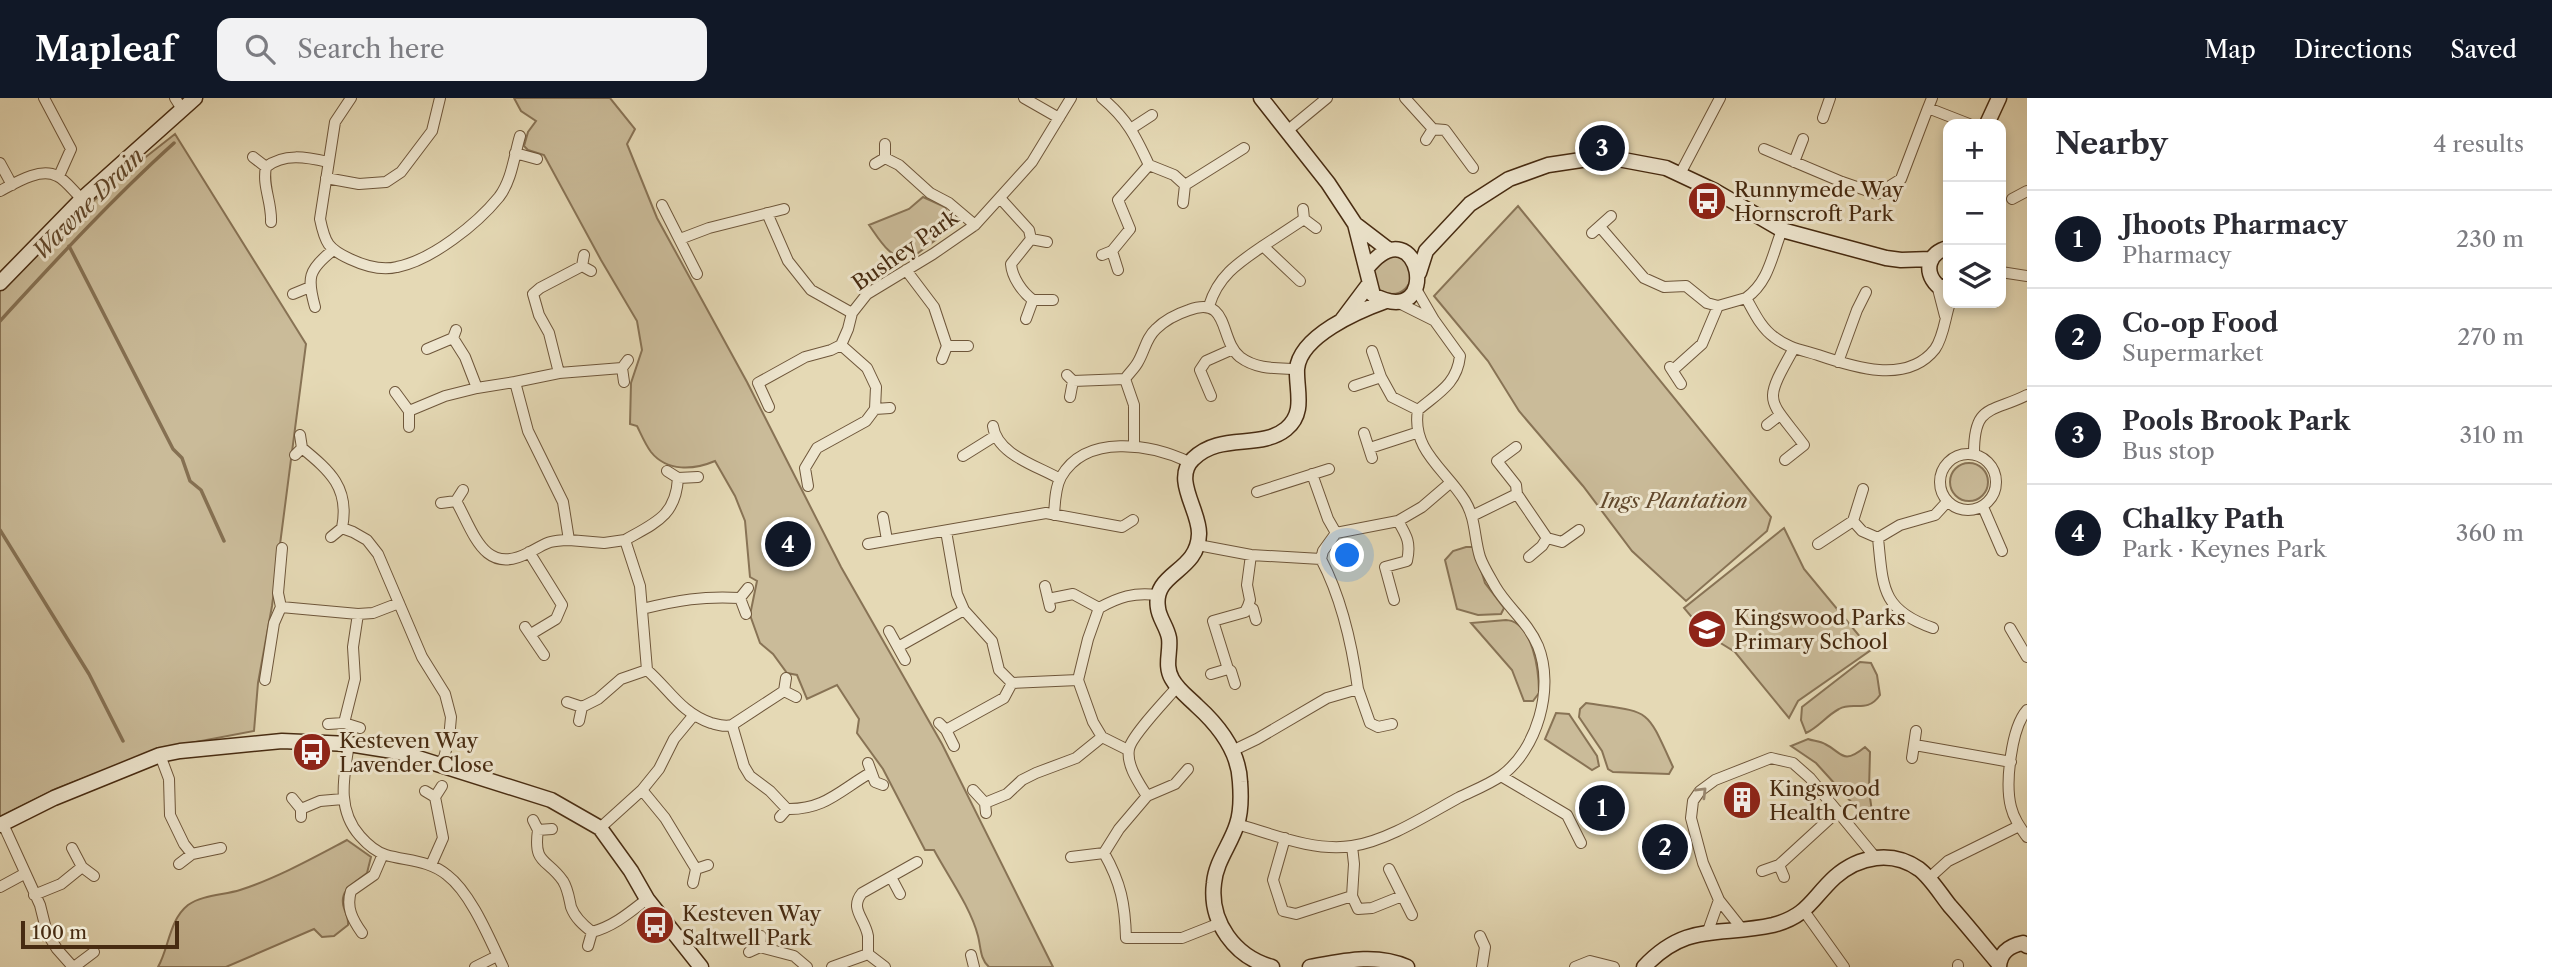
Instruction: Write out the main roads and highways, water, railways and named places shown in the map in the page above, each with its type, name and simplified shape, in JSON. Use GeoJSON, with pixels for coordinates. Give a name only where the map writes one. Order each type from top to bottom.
{"type":"FeatureCollection","features":[{"type":"Feature","properties":{"kind":"waterway","name":"Wawne Drain"},"geometry":{"type":"LineString","coordinates":[[0,321],[106,208],[174,143]]}},
{"type":"Feature","properties":{"kind":"waterway"},"geometry":{"type":"LineString","coordinates":[[69,246],[173,449],[182,458],[190,481],[201,490],[224,541]]}},
{"type":"Feature","properties":{"kind":"waterway"},"geometry":{"type":"LineString","coordinates":[[0,530],[89,674],[123,741]]}},
{"type":"Feature","properties":{"kind":"place","name":"Pools Brook Park"},"geometry":{"type":"Point","coordinates":[1602,148]}},
{"type":"Feature","properties":{"kind":"place","name":"Runnymede Way Hornscroft Park"},"geometry":{"type":"Point","coordinates":[1707,201]}},
{"type":"Feature","properties":{"kind":"place","name":"Chalky Path"},"geometry":{"type":"Point","coordinates":[788,544]}},
{"type":"Feature","properties":{"kind":"place","name":"Kingswood Parks Primary School"},"geometry":{"type":"Point","coordinates":[1707,629]}},
{"type":"Feature","properties":{"kind":"place","name":"Kesteven Way Lavender Close"},"geometry":{"type":"Point","coordinates":[312,752]}},
{"type":"Feature","properties":{"kind":"place","name":"Kingswood Health Centre"},"geometry":{"type":"Point","coordinates":[1742,800]}},
{"type":"Feature","properties":{"kind":"place","name":"Jhoots Pharmacy"},"geometry":{"type":"Point","coordinates":[1602,808]}},
{"type":"Feature","properties":{"kind":"place","name":"Co-op Food"},"geometry":{"type":"Point","coordinates":[1665,847]}},
{"type":"Feature","properties":{"kind":"place","name":"Kesteven Way Saltwell Park"},"geometry":{"type":"Point","coordinates":[655,925]}},
{"type":"Feature","properties":{"kind":"park label","name":"Ings Plantation"},"geometry":{"type":"Point","coordinates":[1674,500]}}]}
